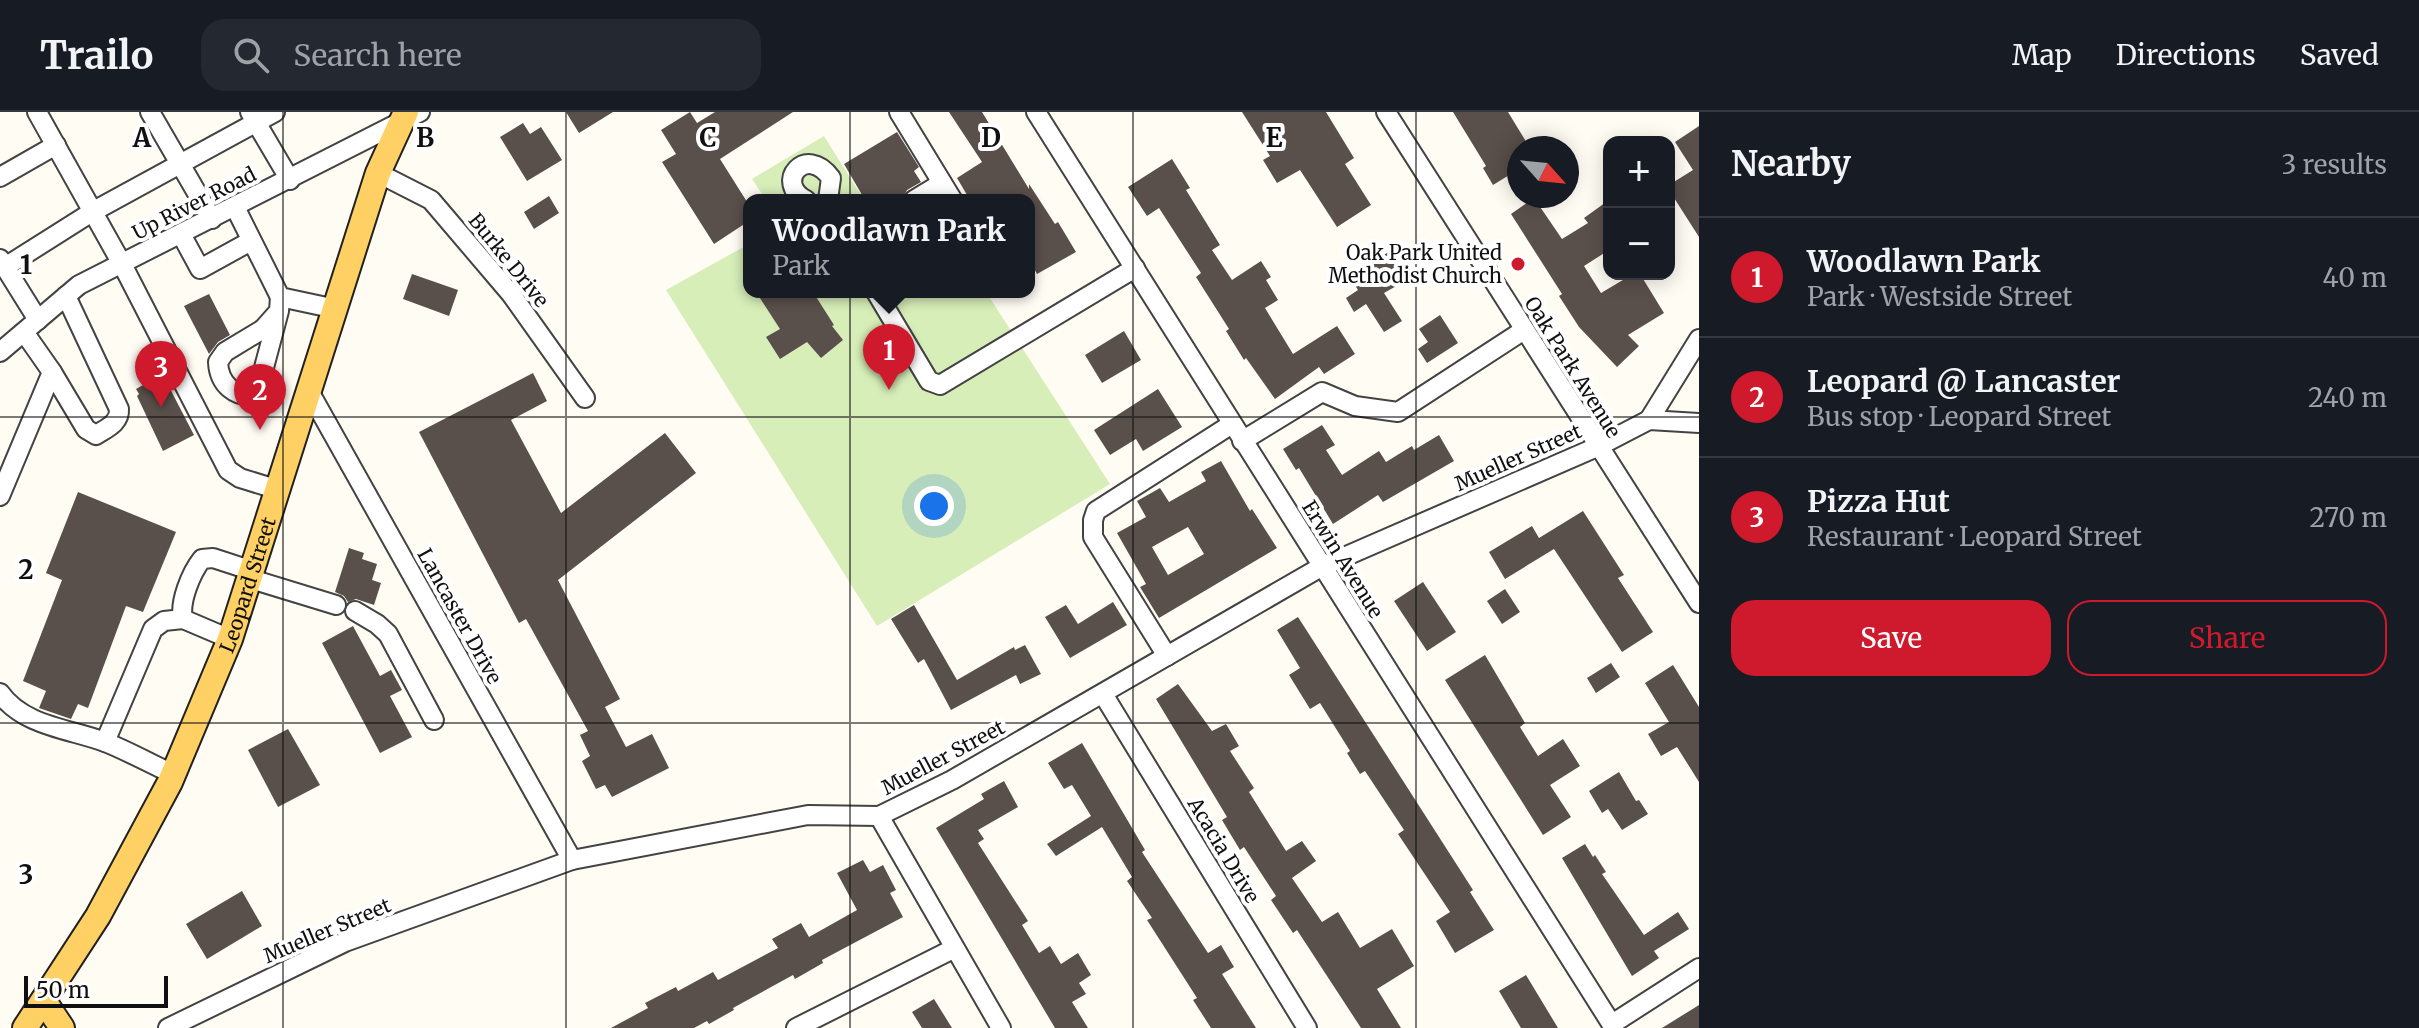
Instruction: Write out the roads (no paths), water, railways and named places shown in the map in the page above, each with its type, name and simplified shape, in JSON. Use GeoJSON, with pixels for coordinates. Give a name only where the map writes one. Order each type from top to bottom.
{"type":"FeatureCollection","features":[{"type":"Feature","properties":{"kind":"main road","name":"Leopard Street"},"geometry":{"type":"LineString","coordinates":[[25,1028],[98,916],[173,774],[230,639],[378,173],[408,116]]}},
{"type":"Feature","properties":{"kind":"main road"},"geometry":{"type":"LineString","coordinates":[[44,1001],[62,1028]]}},
{"type":"Feature","properties":{"kind":"street"},"geometry":{"type":"LineString","coordinates":[[37,112],[122,264],[228,470],[240,478],[279,490]]}},
{"type":"Feature","properties":{"kind":"street"},"geometry":{"type":"LineString","coordinates":[[150,112],[212,219]]}},
{"type":"Feature","properties":{"kind":"street"},"geometry":{"type":"LineString","coordinates":[[66,296],[119,409],[116,422],[96,435],[86,429],[52,372],[3,263],[180,164],[253,118],[275,112]]}},
{"type":"Feature","properties":{"kind":"street"},"geometry":{"type":"LineString","coordinates":[[899,112],[947,191]]}},
{"type":"Feature","properties":{"kind":"street","name":"Erwin Avenue"},"geometry":{"type":"LineString","coordinates":[[1036,112],[1613,1026]]}},
{"type":"Feature","properties":{"kind":"street","name":"Oak Park Avenue"},"geometry":{"type":"LineString","coordinates":[[1386,112],[1699,603]]}},
{"type":"Feature","properties":{"kind":"street","name":"Up River Road"},"geometry":{"type":"LineString","coordinates":[[0,352],[79,285],[290,180],[408,116]]}},
{"type":"Feature","properties":{"kind":"street"},"geometry":{"type":"LineString","coordinates":[[253,118],[290,180]]}},
{"type":"Feature","properties":{"kind":"street"},"geometry":{"type":"LineString","coordinates":[[0,177],[56,145]]}},
{"type":"Feature","properties":{"kind":"street"},"geometry":{"type":"LineString","coordinates":[[797,194],[791,186],[792,178],[804,164],[811,163],[826,170],[831,178],[829,194]]}},
{"type":"Feature","properties":{"kind":"street","name":"Burke Drive"},"geometry":{"type":"LineString","coordinates":[[378,173],[431,200],[511,294],[585,398]]}},
{"type":"Feature","properties":{"kind":"street"},"geometry":{"type":"LineString","coordinates":[[235,207],[279,304],[257,394],[246,397],[230,390],[218,371],[218,362],[225,352],[263,329],[279,304]]}},
{"type":"Feature","properties":{"kind":"street"},"geometry":{"type":"LineString","coordinates":[[181,234],[200,269],[251,241]]}},
{"type":"Feature","properties":{"kind":"street"},"geometry":{"type":"LineString","coordinates":[[880,298],[929,381],[940,385],[1135,268]]}},
{"type":"Feature","properties":{"kind":"street"},"geometry":{"type":"LineString","coordinates":[[279,304],[336,309]]}},
{"type":"Feature","properties":{"kind":"street"},"geometry":{"type":"LineString","coordinates":[[1242,441],[1322,392],[1355,406],[1398,412],[1524,330]]}},
{"type":"Feature","properties":{"kind":"street"},"geometry":{"type":"LineString","coordinates":[[1699,339],[1649,420],[1699,423]]}},
{"type":"Feature","properties":{"kind":"street"},"geometry":{"type":"LineString","coordinates":[[0,496],[52,372]]}},
{"type":"Feature","properties":{"kind":"street","name":"Lancaster Drive"},"geometry":{"type":"LineString","coordinates":[[310,393],[572,860]]}},
{"type":"Feature","properties":{"kind":"street","name":"Mueller Street"},"geometry":{"type":"LineString","coordinates":[[168,1028],[345,942],[572,860],[808,815],[879,816],[952,780],[1321,567],[1597,447],[1649,420]]}},
{"type":"Feature","properties":{"kind":"street"},"geometry":{"type":"LineString","coordinates":[[1167,656],[1093,537],[1093,520],[1096,511],[1232,424]]}},
{"type":"Feature","properties":{"kind":"street"},"geometry":{"type":"LineString","coordinates":[[183,619],[181,609],[196,566],[202,559],[213,558],[336,605]]}},
{"type":"Feature","properties":{"kind":"street"},"geometry":{"type":"LineString","coordinates":[[355,611],[388,634],[434,720]]}},
{"type":"Feature","properties":{"kind":"street"},"geometry":{"type":"LineString","coordinates":[[105,742],[153,629],[164,621],[183,619],[230,639]]}},
{"type":"Feature","properties":{"kind":"street"},"geometry":{"type":"LineString","coordinates":[[0,693],[9,706],[55,728],[105,742],[173,774]]}},
{"type":"Feature","properties":{"kind":"street","name":"Acacia Drive"},"geometry":{"type":"LineString","coordinates":[[1103,694],[1307,1028]]}},
{"type":"Feature","properties":{"kind":"street"},"geometry":{"type":"LineString","coordinates":[[879,816],[1001,1028]]}},
{"type":"Feature","properties":{"kind":"street"},"geometry":{"type":"LineString","coordinates":[[796,1028],[953,949]]}},
{"type":"Feature","properties":{"kind":"street"},"geometry":{"type":"LineString","coordinates":[[1613,1026],[1699,968]]}},
{"type":"Feature","properties":{"kind":"place","name":"Oak Park United Methodist Church"},"geometry":{"type":"Point","coordinates":[1518,264]}},
{"type":"Feature","properties":{"kind":"place","name":"Woodlawn Park"},"geometry":{"type":"Point","coordinates":[889,390]}},
{"type":"Feature","properties":{"kind":"place","name":"Pizza Hut"},"geometry":{"type":"Point","coordinates":[161,407]}},
{"type":"Feature","properties":{"kind":"place","name":"Leopard @ Lancaster"},"geometry":{"type":"Point","coordinates":[260,430]}}]}
